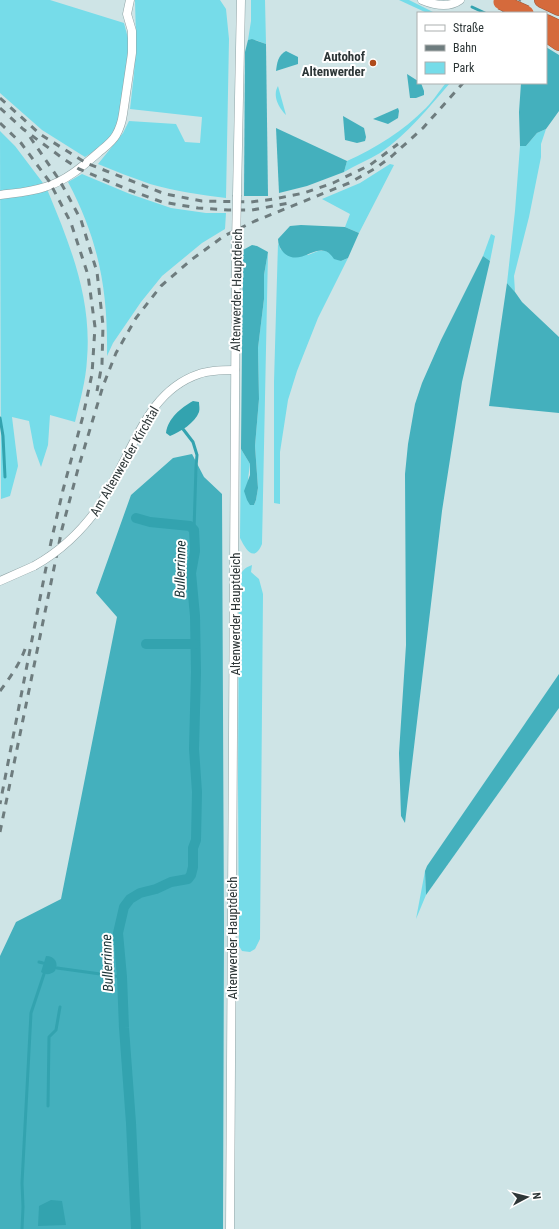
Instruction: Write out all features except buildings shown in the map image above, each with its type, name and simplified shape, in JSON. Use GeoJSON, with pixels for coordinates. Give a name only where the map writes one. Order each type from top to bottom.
{"type":"FeatureCollection","features":[{"type":"Feature","properties":{"kind":"highway"},"geometry":{"type":"LineString","coordinates":[[542,0],[559,8]]}},
{"type":"Feature","properties":{"kind":"highway"},"geometry":{"type":"LineString","coordinates":[[499,1],[515,12]]}},
{"type":"Feature","properties":{"kind":"highway"},"geometry":{"type":"LineString","coordinates":[[499,1],[524,12]]}},
{"type":"Feature","properties":{"kind":"highway"},"geometry":{"type":"LineString","coordinates":[[547,22],[559,28]]}},
{"type":"Feature","properties":{"kind":"highway"},"geometry":{"type":"LineString","coordinates":[[547,35],[559,43]]}},
{"type":"Feature","properties":{"kind":"street"},"geometry":{"type":"LineString","coordinates":[[0,195],[28,192],[60,181],[86,163],[111,142],[116,135],[124,114],[132,53],[132,30],[127,14],[130,0]]}},
{"type":"Feature","properties":{"kind":"street","name":"Altenwerder Hauptdeich"},"geometry":{"type":"LineString","coordinates":[[230,1229],[236,243],[241,0]]}},
{"type":"Feature","properties":{"kind":"street"},"geometry":{"type":"LineString","coordinates":[[422,0],[438,5],[450,5],[460,0]]}},
{"type":"Feature","properties":{"kind":"street","name":"Am Altenwerder Kirchtal"},"geometry":{"type":"LineString","coordinates":[[0,581],[34,566],[52,555],[76,535],[87,523],[100,505],[143,424],[151,411],[164,396],[178,385],[199,374],[214,371],[235,370]]}},
{"type":"Feature","properties":{"kind":"green space"},"geometry":{"type":"Polygon","coordinates":[[[0,0],[50,0],[124,23],[129,42],[123,93],[115,133],[99,148],[85,157],[42,130],[0,93],[0,0]]]}},
{"type":"Feature","properties":{"kind":"green space"},"geometry":{"type":"Polygon","coordinates":[[[135,0],[220,0],[226,9],[229,39],[226,198],[169,189],[150,184],[98,164],[123,133],[129,121],[176,124],[185,142],[200,143],[202,117],[130,109],[136,38],[135,0]]]}},
{"type":"Feature","properties":{"kind":"green space"},"geometry":{"type":"Polygon","coordinates":[[[251,0],[265,0],[266,44],[255,40],[248,40],[251,21],[251,0]]]}},
{"type":"Feature","properties":{"kind":"green space"},"geometry":{"type":"Polygon","coordinates":[[[399,0],[409,0],[433,12],[425,12],[399,0]]]}},
{"type":"Feature","properties":{"kind":"green space"},"geometry":{"type":"Polygon","coordinates":[[[445,84],[449,84],[417,120],[390,146],[344,172],[347,161],[379,145],[408,124],[429,105],[445,84]]]}},
{"type":"Feature","properties":{"kind":"green space"},"geometry":{"type":"Polygon","coordinates":[[[278,86],[286,115],[277,102],[276,90],[278,86]]]}},
{"type":"Feature","properties":{"kind":"green space"},"geometry":{"type":"Polygon","coordinates":[[[546,129],[541,144],[541,157],[529,217],[514,276],[515,292],[507,283],[520,146],[526,146],[537,133],[546,129]]]}},
{"type":"Feature","properties":{"kind":"green space"},"geometry":{"type":"Polygon","coordinates":[[[0,131],[15,146],[46,187],[49,194],[65,234],[78,274],[83,295],[88,337],[85,375],[75,422],[50,415],[48,445],[41,467],[34,448],[29,421],[12,417],[18,466],[10,496],[1,499],[0,131]]]}},
{"type":"Feature","properties":{"kind":"green space"},"geometry":{"type":"Polygon","coordinates":[[[390,164],[394,165],[359,233],[345,227],[350,214],[322,199],[360,183],[390,164]]]}},
{"type":"Feature","properties":{"kind":"green space"},"geometry":{"type":"Polygon","coordinates":[[[82,174],[130,194],[171,208],[206,213],[226,213],[225,229],[202,243],[162,276],[141,302],[113,343],[107,356],[106,309],[100,266],[79,204],[68,182],[82,174]]]}},
{"type":"Feature","properties":{"kind":"green space"},"geometry":{"type":"Polygon","coordinates":[[[491,234],[495,236],[490,261],[483,256],[491,234]]]}},
{"type":"Feature","properties":{"kind":"green space"},"geometry":{"type":"Polygon","coordinates":[[[278,243],[281,250],[308,255],[318,251],[326,251],[341,261],[348,258],[318,318],[297,371],[288,400],[280,452],[280,504],[274,503],[274,382],[278,243]]]}},
{"type":"Feature","properties":{"kind":"green space"},"geometry":{"type":"Polygon","coordinates":[[[268,252],[262,544],[259,550],[253,554],[247,550],[240,538],[241,449],[250,464],[248,479],[250,505],[254,505],[258,488],[255,446],[259,399],[258,348],[264,299],[264,275],[268,252]]]}},
{"type":"Feature","properties":{"kind":"green space"},"geometry":{"type":"Polygon","coordinates":[[[252,565],[251,572],[259,579],[263,594],[260,939],[255,949],[250,952],[242,951],[239,946],[239,578],[241,573],[247,567],[252,565]]]}},
{"type":"Feature","properties":{"kind":"green space"},"geometry":{"type":"Polygon","coordinates":[[[425,871],[426,895],[416,919],[425,871]]]}},
{"type":"Feature","properties":{"kind":"shaded area"},"geometry":{"type":"Polygon","coordinates":[[[252,39],[266,44],[268,196],[244,196],[245,52],[248,40],[252,39]]]}},
{"type":"Feature","properties":{"kind":"shaded area"},"geometry":{"type":"Polygon","coordinates":[[[547,48],[559,55],[559,111],[546,129],[537,133],[526,146],[520,146],[519,112],[521,84],[547,84],[547,48]]]}},
{"type":"Feature","properties":{"kind":"shaded area"},"geometry":{"type":"Polygon","coordinates":[[[286,51],[298,57],[298,64],[276,71],[277,62],[286,51]]]}},
{"type":"Feature","properties":{"kind":"shaded area"},"geometry":{"type":"Polygon","coordinates":[[[407,74],[417,80],[417,84],[421,84],[424,91],[424,95],[416,98],[410,98],[407,74]]]}},
{"type":"Feature","properties":{"kind":"shaded area"},"geometry":{"type":"Polygon","coordinates":[[[398,108],[398,118],[388,124],[373,119],[398,108]]]}},
{"type":"Feature","properties":{"kind":"shaded area"},"geometry":{"type":"Polygon","coordinates":[[[343,116],[364,128],[366,137],[365,141],[357,143],[345,140],[343,116]]]}},
{"type":"Feature","properties":{"kind":"shaded area"},"geometry":{"type":"Polygon","coordinates":[[[276,128],[347,161],[344,172],[307,186],[279,193],[276,128]]]}},
{"type":"Feature","properties":{"kind":"shaded area"},"geometry":{"type":"Polygon","coordinates":[[[290,226],[345,227],[359,233],[348,258],[341,261],[334,259],[330,254],[320,250],[295,258],[281,250],[278,239],[290,226]]]}},
{"type":"Feature","properties":{"kind":"shaded area"},"geometry":{"type":"Polygon","coordinates":[[[252,245],[268,252],[264,275],[264,299],[258,348],[259,399],[255,446],[258,488],[254,505],[250,505],[244,491],[250,475],[250,464],[241,449],[243,250],[252,245]]]}},
{"type":"Feature","properties":{"kind":"shaded area"},"geometry":{"type":"Polygon","coordinates":[[[483,256],[490,261],[462,382],[442,511],[405,823],[401,816],[399,753],[406,645],[405,474],[408,444],[415,404],[422,383],[441,340],[483,256]]]}},
{"type":"Feature","properties":{"kind":"shaded area"},"geometry":{"type":"Polygon","coordinates":[[[507,283],[522,302],[559,337],[559,413],[489,406],[507,283]]]}},
{"type":"Feature","properties":{"kind":"shaded area"},"geometry":{"type":"Polygon","coordinates":[[[193,401],[199,402],[199,411],[197,416],[187,427],[170,436],[166,433],[172,418],[193,401]]]}},
{"type":"Feature","properties":{"kind":"shaded area"},"geometry":{"type":"Polygon","coordinates":[[[192,454],[204,477],[222,494],[224,930],[223,1229],[0,1229],[0,956],[16,922],[61,899],[117,617],[96,593],[131,495],[173,458],[192,454]]]}},
{"type":"Feature","properties":{"kind":"shaded area"},"geometry":{"type":"Polygon","coordinates":[[[559,674],[559,708],[426,895],[425,871],[427,866],[559,674]]]}},
{"type":"Feature","properties":{"kind":"shaded area"},"geometry":{"type":"Polygon","coordinates":[[[46,956],[52,957],[57,965],[55,971],[50,974],[41,972],[46,956]]]}},
{"type":"Feature","properties":{"kind":"shaded area"},"geometry":{"type":"Polygon","coordinates":[[[51,1200],[62,1201],[66,1225],[38,1226],[39,1206],[51,1200]]]}},
{"type":"Feature","properties":{"kind":"waterway"},"geometry":{"type":"LineString","coordinates":[[472,7],[483,12]]}},
{"type":"Feature","properties":{"kind":"waterway"},"geometry":{"type":"LineString","coordinates":[[0,418],[3,436],[5,477]]}},
{"type":"Feature","properties":{"kind":"waterway"},"geometry":{"type":"LineString","coordinates":[[183,429],[193,442],[197,455],[194,530]]}},
{"type":"Feature","properties":{"kind":"waterway","name":"Bullerrinne"},"geometry":{"type":"LineString","coordinates":[[136,518],[150,522],[190,526],[194,530],[195,551],[191,573],[195,616],[196,672],[194,749],[197,792],[196,840],[193,848],[193,867],[191,875],[188,879],[171,882],[156,889],[140,893],[130,899],[124,907],[118,933],[131,1123],[136,1229]]}},
{"type":"Feature","properties":{"kind":"waterway","name":"Bullerrinne"},"geometry":{"type":"LineString","coordinates":[[146,644],[195,644]]}},
{"type":"Feature","properties":{"kind":"waterway"},"geometry":{"type":"LineString","coordinates":[[39,962],[43,963]]}},
{"type":"Feature","properties":{"kind":"waterway"},"geometry":{"type":"LineString","coordinates":[[57,968],[122,977]]}},
{"type":"Feature","properties":{"kind":"waterway"},"geometry":{"type":"LineString","coordinates":[[22,1229],[22,1183],[31,1013],[44,974]]}},
{"type":"Feature","properties":{"kind":"waterway"},"geometry":{"type":"LineString","coordinates":[[48,1106],[49,1037],[56,1030],[60,1007]]}},
{"type":"Feature","properties":{"kind":"railway"},"geometry":{"type":"LineString","coordinates":[[503,12],[509,0]]}},
{"type":"Feature","properties":{"kind":"railway"},"geometry":{"type":"LineString","coordinates":[[513,12],[520,0]]}},
{"type":"Feature","properties":{"kind":"railway"},"geometry":{"type":"LineString","coordinates":[[0,832],[62,529],[103,386],[116,353],[136,318],[161,286],[191,260],[224,236],[255,221],[349,183],[376,168],[392,156],[423,128],[462,84]]}},
{"type":"Feature","properties":{"kind":"railway"},"geometry":{"type":"LineString","coordinates":[[0,98],[40,134],[86,163],[165,194],[202,201],[251,202],[304,193],[333,183],[370,165],[398,144]]}},
{"type":"Feature","properties":{"kind":"railway"},"geometry":{"type":"LineString","coordinates":[[0,108],[23,129],[79,169],[162,202],[198,208],[228,210],[252,210],[289,203]]}},
{"type":"Feature","properties":{"kind":"railway"},"geometry":{"type":"LineString","coordinates":[[0,123],[21,143],[49,181],[71,223],[88,275],[95,327],[92,374],[83,416],[51,542],[0,804]]}},
{"type":"Feature","properties":{"kind":"railway"},"geometry":{"type":"LineString","coordinates":[[30,137],[60,181],[81,220],[97,272],[103,325],[102,364],[97,391]]}},
{"type":"Feature","properties":{"kind":"railway"},"geometry":{"type":"LineString","coordinates":[[0,691],[19,662],[27,643]]}},
{"type":"Feature","properties":{"kind":"place","name":"Autohof Altenwerder"},"geometry":{"type":"Point","coordinates":[373,63]}}]}
